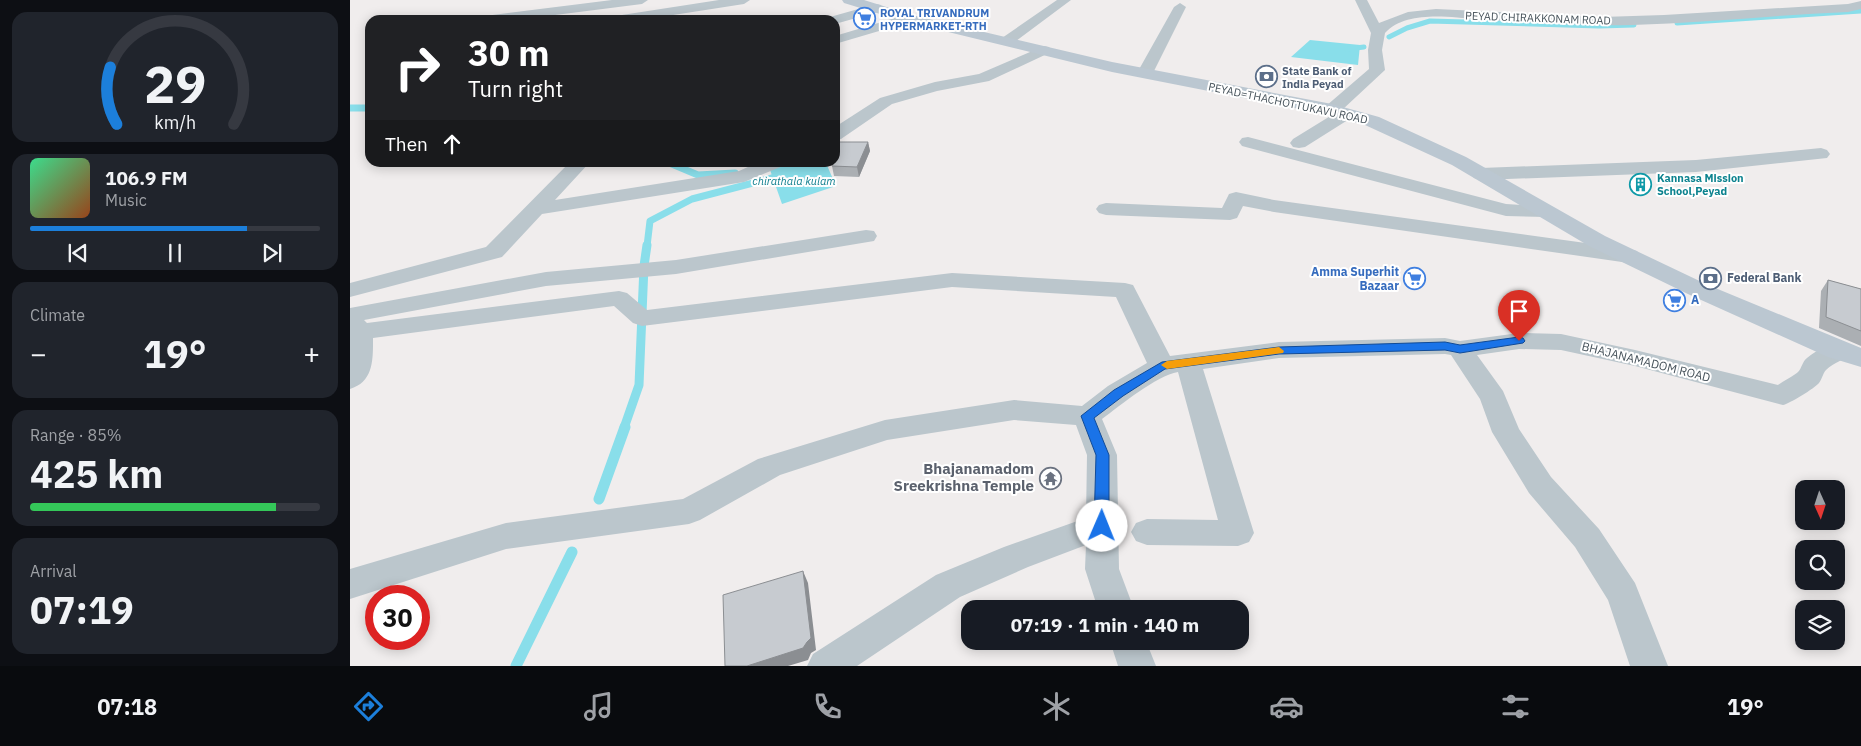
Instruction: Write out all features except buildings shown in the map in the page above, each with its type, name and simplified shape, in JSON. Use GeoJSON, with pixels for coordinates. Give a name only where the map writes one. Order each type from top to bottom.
{"type":"FeatureCollection","features":[{"type":"Feature","properties":{"kind":"main road","name":"PEYAD=THACHOTTUKAVU ROAD"},"geometry":{"type":"LineString","coordinates":[[851,0],[908,18],[1044,50],[1145,73],[1339,112],[1372,121],[1459,161],[1597,241],[1699,290],[1850,354]]}},
{"type":"Feature","properties":{"kind":"street"},"geometry":{"type":"LineString","coordinates":[[524,15],[642,0]]}},
{"type":"Feature","properties":{"kind":"street"},"geometry":{"type":"LineString","coordinates":[[648,15],[744,0]]}},
{"type":"Feature","properties":{"kind":"street"},"geometry":{"type":"LineString","coordinates":[[1007,41],[1065,0]]}},
{"type":"Feature","properties":{"kind":"street"},"geometry":{"type":"LineString","coordinates":[[1299,143],[1339,112],[1377,70],[1375,61],[1377,32],[1361,0]]}},
{"type":"Feature","properties":{"kind":"street"},"geometry":{"type":"LineString","coordinates":[[1705,4],[1725,15]]}},
{"type":"Feature","properties":{"kind":"street","name":"PEYAD CHIRAKKONAM ROAD"},"geometry":{"type":"LineString","coordinates":[[1377,32],[1383,26],[1406,17],[1428,13],[1594,21],[1848,8],[1861,4]]}},
{"type":"Feature","properties":{"kind":"street"},"geometry":{"type":"LineString","coordinates":[[1145,73],[1180,7]]}},
{"type":"Feature","properties":{"kind":"street"},"geometry":{"type":"LineString","coordinates":[[840,19],[876,8]]}},
{"type":"Feature","properties":{"kind":"street"},"geometry":{"type":"LineString","coordinates":[[840,38],[908,18]]}},
{"type":"Feature","properties":{"kind":"street"},"geometry":{"type":"LineString","coordinates":[[840,133],[886,101],[935,87],[984,78],[1044,50]]}},
{"type":"Feature","properties":{"kind":"street"},"geometry":{"type":"LineString","coordinates":[[1248,142],[1506,210],[1546,211]]}},
{"type":"Feature","properties":{"kind":"street"},"geometry":{"type":"LineString","coordinates":[[1481,174],[1696,166],[1822,154]]}},
{"type":"Feature","properties":{"kind":"street"},"geometry":{"type":"LineString","coordinates":[[350,290],[494,252],[576,167]]}},
{"type":"Feature","properties":{"kind":"street"},"geometry":{"type":"LineString","coordinates":[[537,209],[744,176],[765,167]]}},
{"type":"Feature","properties":{"kind":"street"},"geometry":{"type":"LineString","coordinates":[[1106,209],[1230,214],[1236,198],[1274,206],[1629,256]]}},
{"type":"Feature","properties":{"kind":"street"},"geometry":{"type":"LineString","coordinates":[[354,321],[546,279],[663,269],[866,236]]}},
{"type":"Feature","properties":{"kind":"street"},"geometry":{"type":"LineString","coordinates":[[354,321],[619,298],[642,318],[952,280],[1125,290],[1175,364],[1238,533],[1147,532]]}},
{"type":"Feature","properties":{"kind":"street"},"geometry":{"type":"LineString","coordinates":[[350,380],[359,369],[354,321]]}},
{"type":"Feature","properties":{"kind":"street","name":"BHAJANAMADOM ROAD"},"geometry":{"type":"LineString","coordinates":[[1175,364],[1279,350],[1448,348],[1519,341],[1561,342],[1635,358],[1783,396],[1797,384],[1808,378],[1814,365],[1850,354]]}},
{"type":"Feature","properties":{"kind":"street"},"geometry":{"type":"LineString","coordinates":[[1448,348],[1493,398],[1506,432],[1540,485],[1587,538],[1623,594],[1650,666]]}},
{"type":"Feature","properties":{"kind":"street"},"geometry":{"type":"LineString","coordinates":[[350,584],[506,536],[689,511],[769,468],[885,430],[1014,410],[1087,416],[1118,393],[1175,364]]}},
{"type":"Feature","properties":{"kind":"street"},"geometry":{"type":"LineString","coordinates":[[1087,416],[1102,455],[1102,569],[1113,600]]}},
{"type":"Feature","properties":{"kind":"street"},"geometry":{"type":"LineString","coordinates":[[826,666],[948,586],[1016,557],[1102,526]]}},
{"type":"Feature","properties":{"kind":"street"},"geometry":{"type":"LineString","coordinates":[[1131,650],[1137,666]]}},
{"type":"Feature","properties":{"kind":"water"},"geometry":{"type":"Polygon","coordinates":[[[1310,40],[1360,45],[1358,65],[1291,57],[1310,40]]]}},
{"type":"Feature","properties":{"kind":"water","name":"chirathala kulam"},"geometry":{"type":"Polygon","coordinates":[[[769,167],[828,167],[836,186],[782,204],[769,167]]]}},
{"type":"Feature","properties":{"kind":"waterway"},"geometry":{"type":"LineString","coordinates":[[1677,23],[1861,11]]}},
{"type":"Feature","properties":{"kind":"waterway"},"geometry":{"type":"LineString","coordinates":[[1389,37],[1407,28],[1430,21],[1599,26],[1634,25]]}},
{"type":"Feature","properties":{"kind":"waterway"},"geometry":{"type":"LineString","coordinates":[[1347,49],[1364,47]]}},
{"type":"Feature","properties":{"kind":"waterway"},"geometry":{"type":"LineString","coordinates":[[350,108],[365,108]]}},
{"type":"Feature","properties":{"kind":"waterway"},"geometry":{"type":"LineString","coordinates":[[679,167],[698,175],[735,173]]}},
{"type":"Feature","properties":{"kind":"waterway"},"geometry":{"type":"LineString","coordinates":[[647,246],[650,221],[692,199],[783,175]]}},
{"type":"Feature","properties":{"kind":"waterway"},"geometry":{"type":"LineString","coordinates":[[624,428],[639,385],[644,266],[647,245]]}},
{"type":"Feature","properties":{"kind":"waterway"},"geometry":{"type":"LineString","coordinates":[[599,499],[625,427]]}},
{"type":"Feature","properties":{"kind":"waterway"},"geometry":{"type":"LineString","coordinates":[[516,666],[572,552]]}},
{"type":"Feature","properties":{"kind":"slow traffic"},"geometry":{"type":"LineString","coordinates":[[1167,365],[1279,351]]}},
{"type":"Feature","properties":{"kind":"place","name":"ROYAL TRIVANDRUM HYPERMARKET-RTH"},"geometry":{"type":"Point","coordinates":[864,19]}},
{"type":"Feature","properties":{"kind":"place","name":"State Bank of India Peyad"},"geometry":{"type":"Point","coordinates":[1266,77]}},
{"type":"Feature","properties":{"kind":"place","name":"Kannasa Mission School,Peyad"},"geometry":{"type":"Point","coordinates":[1641,184]}},
{"type":"Feature","properties":{"kind":"place","name":"Federal Bank"},"geometry":{"type":"Point","coordinates":[1711,278]}},
{"type":"Feature","properties":{"kind":"place","name":"Amma Superhit Bazaar"},"geometry":{"type":"Point","coordinates":[1415,279]}},
{"type":"Feature","properties":{"kind":"place","name":"A"},"geometry":{"type":"Point","coordinates":[1675,300]}},
{"type":"Feature","properties":{"kind":"place","name":"Bhajanamadom Sreekrishna Temple"},"geometry":{"type":"Point","coordinates":[1050,478]}},
{"type":"Feature","properties":{"kind":"route"},"geometry":{"type":"LineString","coordinates":[[1102,526],[1102,455],[1087,416],[1118,393],[1162,366],[1279,350],[1445,346],[1460,349],[1519,341]]}}]}
